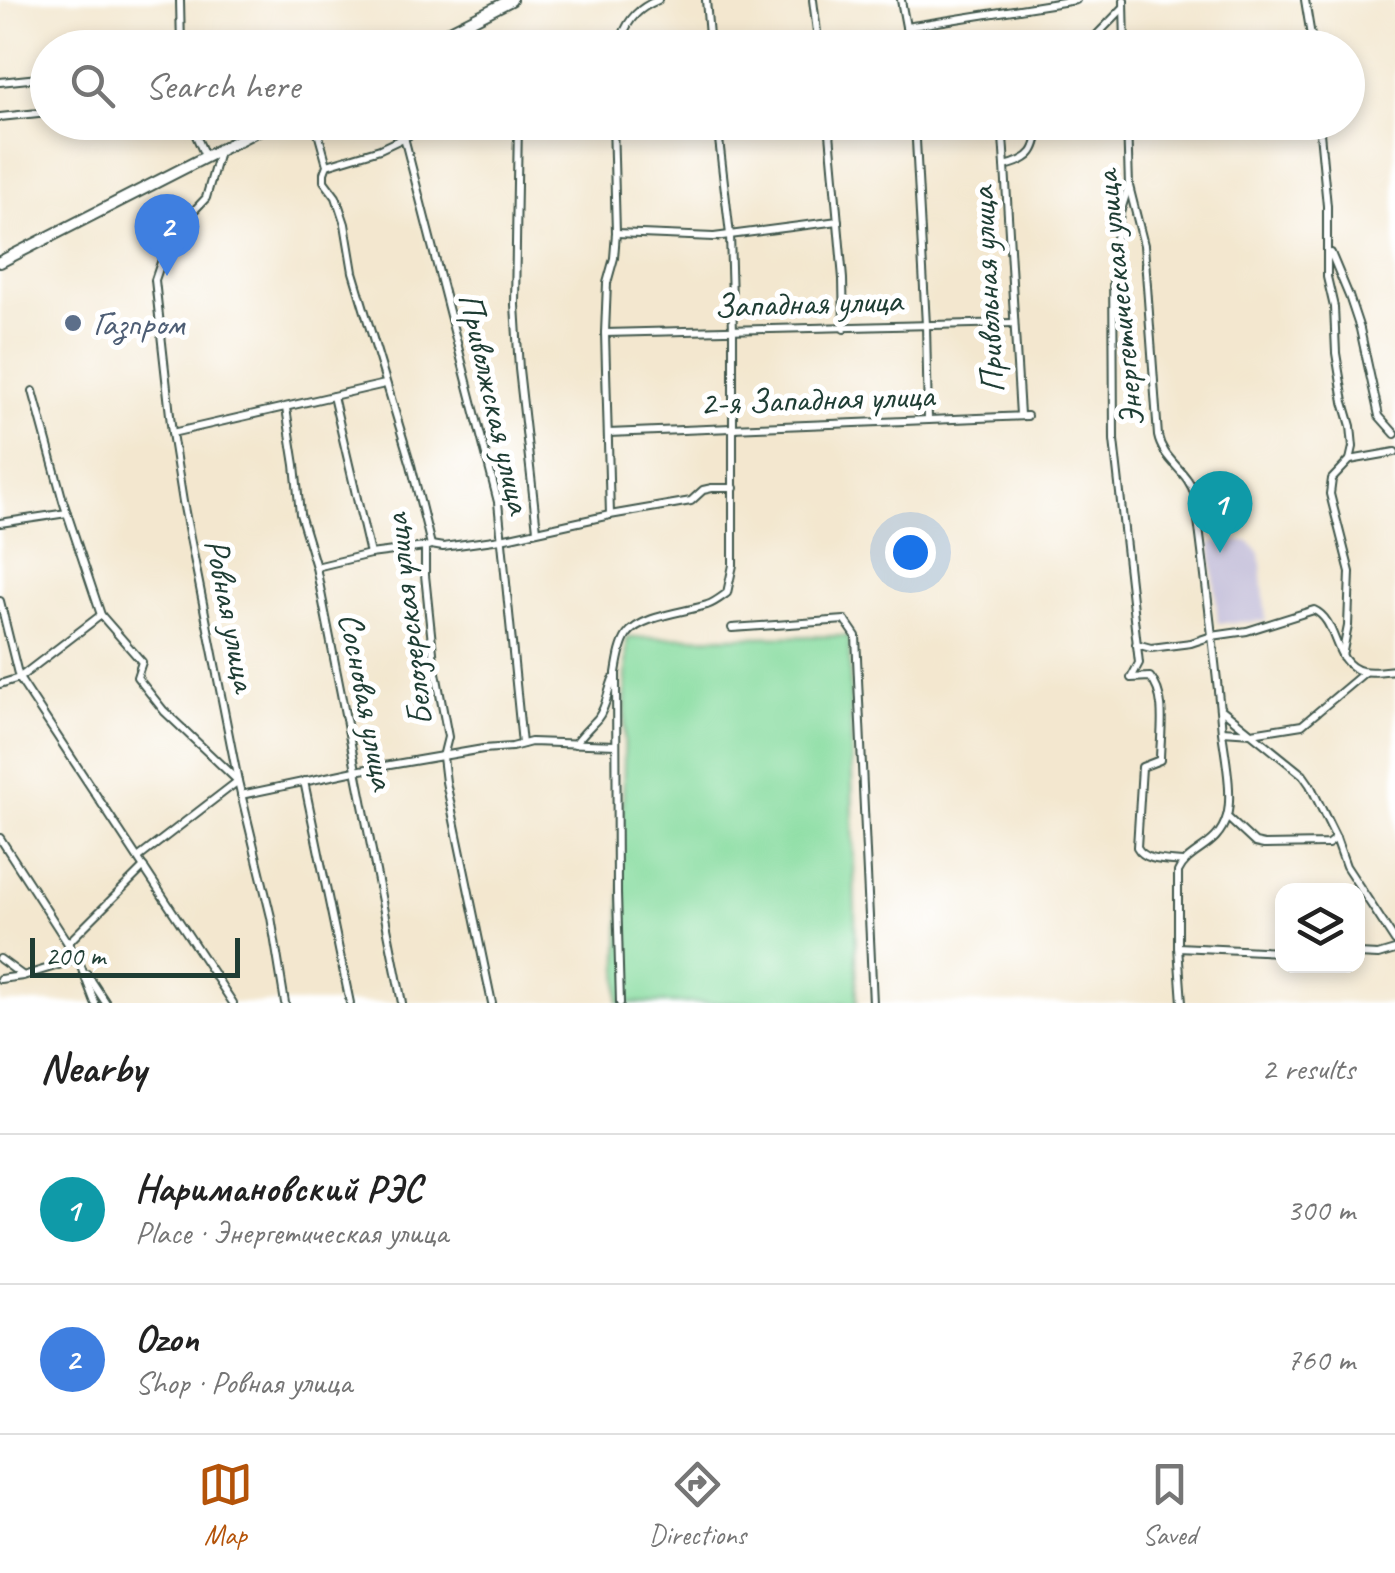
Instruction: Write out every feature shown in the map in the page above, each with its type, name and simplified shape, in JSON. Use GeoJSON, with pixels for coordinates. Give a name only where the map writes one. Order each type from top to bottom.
{"type":"FeatureCollection","features":[{"type":"Feature","properties":{"kind":"highway"},"geometry":{"type":"LineString","coordinates":[[452,30],[510,0]]}},
{"type":"Feature","properties":{"kind":"highway"},"geometry":{"type":"LineString","coordinates":[[0,262],[239,140]]}},
{"type":"Feature","properties":{"kind":"street"},"geometry":{"type":"LineString","coordinates":[[180,0],[181,30]]}},
{"type":"Feature","properties":{"kind":"street"},"geometry":{"type":"LineString","coordinates":[[624,30],[642,7],[658,0]]}},
{"type":"Feature","properties":{"kind":"street"},"geometry":{"type":"LineString","coordinates":[[706,0],[708,30]]}},
{"type":"Feature","properties":{"kind":"street"},"geometry":{"type":"LineString","coordinates":[[813,0],[817,30]]}},
{"type":"Feature","properties":{"kind":"street"},"geometry":{"type":"LineString","coordinates":[[901,0],[907,30]]}},
{"type":"Feature","properties":{"kind":"street"},"geometry":{"type":"LineString","coordinates":[[906,27],[1076,0]]}},
{"type":"Feature","properties":{"kind":"street"},"geometry":{"type":"LineString","coordinates":[[1305,0],[1310,30]]}},
{"type":"Feature","properties":{"kind":"street"},"geometry":{"type":"LineString","coordinates":[[1100,30],[1124,4]]}},
{"type":"Feature","properties":{"kind":"street"},"geometry":{"type":"LineString","coordinates":[[1124,4],[1125,30]]}},
{"type":"Feature","properties":{"kind":"street"},"geometry":{"type":"LineString","coordinates":[[0,82],[30,79]]}},
{"type":"Feature","properties":{"kind":"street"},"geometry":{"type":"LineString","coordinates":[[0,117],[30,114]]}},
{"type":"Feature","properties":{"kind":"street"},"geometry":{"type":"LineString","coordinates":[[198,140],[206,158]]}},
{"type":"Feature","properties":{"kind":"street","name":"Белозерская улица"},"geometry":{"type":"LineString","coordinates":[[319,140],[327,166],[323,177],[345,224],[354,272],[411,466],[428,546],[425,575],[434,662],[448,737],[443,757],[446,782],[492,1003]]}},
{"type":"Feature","properties":{"kind":"street"},"geometry":{"type":"LineString","coordinates":[[327,166],[398,140]]}},
{"type":"Feature","properties":{"kind":"street","name":"Приволжская улица"},"geometry":{"type":"LineString","coordinates":[[405,140],[498,502],[522,744]]}},
{"type":"Feature","properties":{"kind":"street"},"geometry":{"type":"LineString","coordinates":[[518,140],[515,305],[537,530]]}},
{"type":"Feature","properties":{"kind":"street"},"geometry":{"type":"LineString","coordinates":[[610,515],[605,333],[607,283],[616,233],[614,140]]}},
{"type":"Feature","properties":{"kind":"street"},"geometry":{"type":"LineString","coordinates":[[574,744],[604,707],[626,636],[636,626],[712,604],[727,594],[733,566],[734,427],[730,235],[720,140]]}},
{"type":"Feature","properties":{"kind":"street"},"geometry":{"type":"LineString","coordinates":[[830,140],[844,328]]}},
{"type":"Feature","properties":{"kind":"street"},"geometry":{"type":"LineString","coordinates":[[916,140],[928,420]]}},
{"type":"Feature","properties":{"kind":"street"},"geometry":{"type":"LineString","coordinates":[[1003,140],[1005,166]]}},
{"type":"Feature","properties":{"kind":"street","name":"Привольная улица"},"geometry":{"type":"LineString","coordinates":[[1023,416],[1013,322],[1005,166],[1025,161],[1037,140]]}},
{"type":"Feature","properties":{"kind":"street","name":"Энергетическая улица"},"geometry":{"type":"LineString","coordinates":[[1128,140],[1129,186],[1144,246],[1158,436],[1164,454],[1193,486],[1220,708],[1227,817]]}},
{"type":"Feature","properties":{"kind":"street"},"geometry":{"type":"LineString","coordinates":[[1322,140],[1327,276],[1353,447],[1350,460],[1332,479],[1330,494],[1350,572],[1348,626],[1342,656]]}},
{"type":"Feature","properties":{"kind":"street","name":"Ровная улица"},"geometry":{"type":"LineString","coordinates":[[220,150],[206,198],[170,236],[155,280],[172,434],[285,1003]]}},
{"type":"Feature","properties":{"kind":"street"},"geometry":{"type":"LineString","coordinates":[[1129,186],[1113,256],[1114,440],[1138,663]]}},
{"type":"Feature","properties":{"kind":"street"},"geometry":{"type":"LineString","coordinates":[[616,233],[699,237],[838,221]]}},
{"type":"Feature","properties":{"kind":"street"},"geometry":{"type":"LineString","coordinates":[[1328,247],[1360,329],[1379,416],[1395,434]]}},
{"type":"Feature","properties":{"kind":"street","name":"Западная улица"},"geometry":{"type":"LineString","coordinates":[[605,333],[1013,322]]}},
{"type":"Feature","properties":{"kind":"street"},"geometry":{"type":"LineString","coordinates":[[172,434],[385,384]]}},
{"type":"Feature","properties":{"kind":"street"},"geometry":{"type":"LineString","coordinates":[[34,390],[67,514],[101,615],[142,662],[137,677],[164,711],[238,781],[138,858]]}},
{"type":"Feature","properties":{"kind":"street"},"geometry":{"type":"LineString","coordinates":[[332,396],[370,554]]}},
{"type":"Feature","properties":{"kind":"street","name":"Сосновая улица"},"geometry":{"type":"LineString","coordinates":[[286,408],[300,514],[316,567],[402,1003]]}},
{"type":"Feature","properties":{"kind":"street","name":"2-я Западная улица"},"geometry":{"type":"LineString","coordinates":[[608,433],[1023,416]]}},
{"type":"Feature","properties":{"kind":"street"},"geometry":{"type":"LineString","coordinates":[[1350,460],[1395,452]]}},
{"type":"Feature","properties":{"kind":"street"},"geometry":{"type":"LineString","coordinates":[[316,567],[370,554],[501,538],[691,500],[712,488],[734,488]]}},
{"type":"Feature","properties":{"kind":"street"},"geometry":{"type":"LineString","coordinates":[[0,523],[67,514]]}},
{"type":"Feature","properties":{"kind":"street"},"geometry":{"type":"LineString","coordinates":[[0,601],[19,678],[232,1003]]}},
{"type":"Feature","properties":{"kind":"street"},"geometry":{"type":"LineString","coordinates":[[1136,644],[1151,648],[1191,643],[1314,610],[1323,614],[1350,665],[1365,672],[1395,670]]}},
{"type":"Feature","properties":{"kind":"street"},"geometry":{"type":"LineString","coordinates":[[0,684],[19,678],[101,615]]}},
{"type":"Feature","properties":{"kind":"street"},"geometry":{"type":"LineString","coordinates":[[732,628],[845,620],[856,636],[873,1003]]}},
{"type":"Feature","properties":{"kind":"street"},"geometry":{"type":"LineString","coordinates":[[1151,648],[1132,678],[1150,677],[1158,686],[1162,738],[1160,760],[1142,768],[1136,847],[1148,857],[1183,862]]}},
{"type":"Feature","properties":{"kind":"street"},"geometry":{"type":"LineString","coordinates":[[1222,732],[1252,733],[1302,725],[1365,672]]}},
{"type":"Feature","properties":{"kind":"street"},"geometry":{"type":"LineString","coordinates":[[616,673],[620,1003]]}},
{"type":"Feature","properties":{"kind":"street"},"geometry":{"type":"LineString","coordinates":[[1220,708],[1303,775],[1346,866],[1395,940]]}},
{"type":"Feature","properties":{"kind":"street"},"geometry":{"type":"LineString","coordinates":[[241,796],[304,780],[531,742],[616,745]]}},
{"type":"Feature","properties":{"kind":"street"},"geometry":{"type":"LineString","coordinates":[[304,780],[350,1003]]}},
{"type":"Feature","properties":{"kind":"street"},"geometry":{"type":"LineString","coordinates":[[1182,1003],[1176,886],[1183,862],[1212,842],[1227,817],[1255,843],[1264,845],[1328,844],[1336,838]]}},
{"type":"Feature","properties":{"kind":"street"},"geometry":{"type":"LineString","coordinates":[[0,838],[106,1003]]}},
{"type":"Feature","properties":{"kind":"street"},"geometry":{"type":"LineString","coordinates":[[68,942],[144,867]]}},
{"type":"Feature","properties":{"kind":"street"},"geometry":{"type":"LineString","coordinates":[[1178,947],[1275,952]]}},
{"type":"Feature","properties":{"kind":"street"},"geometry":{"type":"LineString","coordinates":[[1365,954],[1395,950]]}},
{"type":"Feature","properties":{"kind":"street"},"geometry":{"type":"LineString","coordinates":[[0,959],[22,976]]}},
{"type":"Feature","properties":{"kind":"street"},"geometry":{"type":"LineString","coordinates":[[0,979],[80,961]]}},
{"type":"Feature","properties":{"kind":"street"},"geometry":{"type":"LineString","coordinates":[[80,961],[94,1003]]}},
{"type":"Feature","properties":{"kind":"shaded area"},"geometry":{"type":"Polygon","coordinates":[[[1248,541],[1260,553],[1266,621],[1218,623],[1211,542],[1248,541]]]}},
{"type":"Feature","properties":{"kind":"green space"},"geometry":{"type":"Polygon","coordinates":[[[849,636],[857,1003],[618,1003],[627,638],[849,636]]]}},
{"type":"Feature","properties":{"kind":"place","name":"Ozon"},"geometry":{"type":"Point","coordinates":[167,276]}},
{"type":"Feature","properties":{"kind":"place","name":"Газпром"},"geometry":{"type":"Point","coordinates":[73,323]}},
{"type":"Feature","properties":{"kind":"place","name":"Наримановский РЭС"},"geometry":{"type":"Point","coordinates":[1220,553]}}]}
